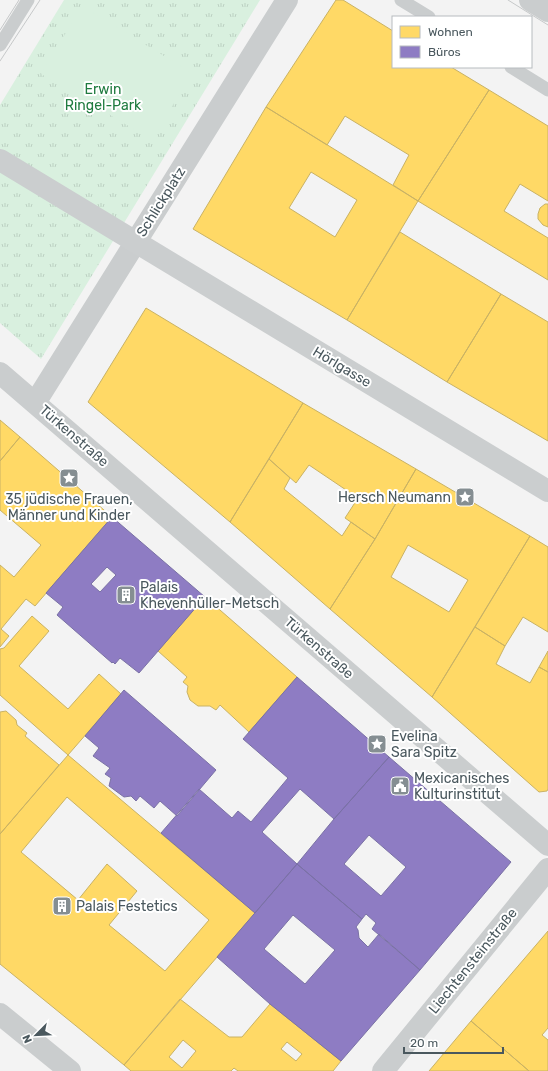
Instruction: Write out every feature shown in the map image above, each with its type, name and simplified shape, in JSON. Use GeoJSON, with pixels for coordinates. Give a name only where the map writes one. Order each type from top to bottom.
{"type":"FeatureCollection","features":[{"type":"Feature","properties":{"kind":"main road"},"geometry":{"type":"LineString","coordinates":[[0,160],[136,242]]}},
{"type":"Feature","properties":{"kind":"main road","name":"Hörlgasse"},"geometry":{"type":"LineString","coordinates":[[136,242],[548,491]]}},
{"type":"Feature","properties":{"kind":"street","name":"Schlickplatz"},"geometry":{"type":"LineString","coordinates":[[35,403],[287,0]]}},
{"type":"Feature","properties":{"kind":"street"},"geometry":{"type":"LineString","coordinates":[[530,0],[548,11]]}},
{"type":"Feature","properties":{"kind":"street","name":"Türkenstraße"},"geometry":{"type":"LineString","coordinates":[[0,372],[548,845]]}},
{"type":"Feature","properties":{"kind":"street","name":"Liechtensteinstraße"},"geometry":{"type":"LineString","coordinates":[[383,1071],[548,869]]}},
{"type":"Feature","properties":{"kind":"street"},"geometry":{"type":"LineString","coordinates":[[0,1014],[70,1071]]}},
{"type":"Feature","properties":{"kind":"lane"},"geometry":{"type":"LineString","coordinates":[[0,45],[28,0]]}},
{"type":"Feature","properties":{"kind":"lane"},"geometry":{"type":"LineString","coordinates":[[401,0],[427,16]]}},
{"type":"Feature","properties":{"kind":"lane"},"geometry":{"type":"LineString","coordinates":[[513,68],[548,90]]}},
{"type":"Feature","properties":{"kind":"green space","name":"Erwin Ringel-Park"},"geometry":{"type":"Polygon","coordinates":[[[64,0],[260,0],[41,359],[0,323],[0,105],[64,0]]]}},
{"type":"Feature","properties":{"kind":"green space"},"geometry":{"type":"Polygon","coordinates":[[[82,6],[192,73],[152,140],[41,74],[82,6]]]}},
{"type":"Feature","properties":{"kind":"building: Wohnen"},"geometry":{"type":"Polygon","coordinates":[[[336,0],[343,0],[392,30],[392,68],[453,68],[489,90],[418,201],[393,185],[409,155],[345,116],[327,145],[266,107],[336,0]]]}},
{"type":"Feature","properties":{"kind":"building: Wohnen"},"geometry":{"type":"Polygon","coordinates":[[[489,90],[548,126],[548,201],[520,184],[504,211],[548,238],[548,280],[418,201],[489,90]]]}},
{"type":"Feature","properties":{"kind":"building: Wohnen"},"geometry":{"type":"Polygon","coordinates":[[[266,107],[418,201],[347,320],[193,229],[266,107]],[[311,172],[289,208],[335,237],[357,200],[311,172]]]}},
{"type":"Feature","properties":{"kind":"building: Wohnen"},"geometry":{"type":"Polygon","coordinates":[[[545,204],[548,204],[548,227],[543,225],[538,219],[540,208],[545,204]]]}},
{"type":"Feature","properties":{"kind":"building: Wohnen"},"geometry":{"type":"Polygon","coordinates":[[[400,232],[501,294],[447,382],[347,320],[400,232]]]}},
{"type":"Feature","properties":{"kind":"building: Wohnen"},"geometry":{"type":"Polygon","coordinates":[[[501,294],[548,322],[548,441],[447,382],[501,294]]]}},
{"type":"Feature","properties":{"kind":"building: Wohnen"},"geometry":{"type":"Polygon","coordinates":[[[146,308],[303,403],[230,522],[88,402],[146,308]]]}},
{"type":"Feature","properties":{"kind":"building: Wohnen"},"geometry":{"type":"Polygon","coordinates":[[[303,403],[416,469],[375,539],[345,518],[358,498],[309,465],[296,483],[269,459],[303,403]]]}},
{"type":"Feature","properties":{"kind":"building: Wohnen"},"geometry":{"type":"Polygon","coordinates":[[[0,420],[20,437],[0,461],[0,420]]]}},
{"type":"Feature","properties":{"kind":"building: Wohnen"},"geometry":{"type":"Polygon","coordinates":[[[20,437],[112,517],[35,606],[26,599],[1,629],[9,636],[0,647],[0,565],[14,577],[41,545],[0,510],[0,461],[20,437]]]}},
{"type":"Feature","properties":{"kind":"building: Wohnen"},"geometry":{"type":"Polygon","coordinates":[[[269,459],[290,478],[284,489],[342,536],[351,522],[375,539],[330,609],[230,522],[269,459]]]}},
{"type":"Feature","properties":{"kind":"building: Wohnen"},"geometry":{"type":"Polygon","coordinates":[[[416,469],[530,536],[432,697],[330,609],[375,539],[416,469]],[[408,545],[391,577],[449,612],[468,580],[408,545]]]}},
{"type":"Feature","properties":{"kind":"building: Wohnen"},"geometry":{"type":"Polygon","coordinates":[[[530,536],[548,547],[548,632],[523,617],[505,646],[475,627],[530,536]]]}},
{"type":"Feature","properties":{"kind":"building: Wohnen"},"geometry":{"type":"Polygon","coordinates":[[[205,597],[297,677],[249,732],[220,705],[216,710],[210,706],[198,706],[190,700],[187,692],[188,686],[183,682],[187,677],[158,651],[205,597]]]}},
{"type":"Feature","properties":{"kind":"building: Wohnen"},"geometry":{"type":"Polygon","coordinates":[[[32,616],[49,631],[19,666],[68,709],[99,674],[121,694],[68,755],[0,695],[0,649],[4,648],[32,616]]]}},
{"type":"Feature","properties":{"kind":"building: Wohnen"},"geometry":{"type":"Polygon","coordinates":[[[475,627],[505,646],[496,664],[530,683],[539,667],[548,672],[547,791],[539,792],[432,697],[475,627]]]}},
{"type":"Feature","properties":{"kind":"building: Wohnen"},"geometry":{"type":"Polygon","coordinates":[[[548,651],[548,672],[539,667],[548,651]]]}},
{"type":"Feature","properties":{"kind":"building: Wohnen"},"geometry":{"type":"Polygon","coordinates":[[[6,711],[16,720],[17,725],[27,733],[25,736],[59,765],[0,834],[0,712],[6,711]]]}},
{"type":"Feature","properties":{"kind":"building: Wohnen","name":"Palais Festetics"},"geometry":{"type":"Polygon","coordinates":[[[68,755],[255,913],[124,1065],[0,964],[0,834],[68,755]],[[67,797],[21,852],[78,900],[107,864],[137,891],[109,925],[165,971],[209,920],[67,797]]]}},
{"type":"Feature","properties":{"kind":"building: Wohnen"},"geometry":{"type":"Polygon","coordinates":[[[548,931],[548,1028],[542,1035],[548,1040],[548,1071],[529,1071],[471,1021],[548,931]]]}},
{"type":"Feature","properties":{"kind":"building: Wohnen"},"geometry":{"type":"Polygon","coordinates":[[[180,999],[229,1037],[242,1037],[270,1004],[341,1061],[333,1071],[238,1071],[234,1068],[231,1071],[131,1071],[124,1065],[180,999]],[[183,1040],[169,1057],[182,1068],[196,1051],[183,1040]],[[287,1042],[281,1049],[296,1061],[302,1054],[287,1042]]]}},
{"type":"Feature","properties":{"kind":"building: Wohnen"},"geometry":{"type":"Polygon","coordinates":[[[471,1021],[529,1071],[429,1071],[471,1021]]]}},
{"type":"Feature","properties":{"kind":"building: Büros","name":"Palais Khevenhüller-Metsch"},"geometry":{"type":"Polygon","coordinates":[[[112,517],[205,597],[139,673],[120,658],[115,664],[113,662],[112,663],[57,615],[63,607],[46,593],[112,517]],[[107,567],[91,584],[100,592],[116,575],[107,567]]]}},
{"type":"Feature","properties":{"kind":"building: Büros"},"geometry":{"type":"Polygon","coordinates":[[[297,677],[389,757],[334,819],[300,789],[262,832],[297,864],[255,913],[161,833],[199,789],[232,818],[238,811],[251,822],[288,778],[243,739],[297,677]]]}},
{"type":"Feature","properties":{"kind":"building: Büros"},"geometry":{"type":"Polygon","coordinates":[[[124,690],[216,770],[177,816],[160,801],[154,808],[140,796],[136,801],[131,796],[124,797],[109,786],[111,778],[105,774],[110,768],[93,756],[99,748],[85,736],[124,690]]]}},
{"type":"Feature","properties":{"kind":"building: Büros"},"geometry":{"type":"Polygon","coordinates":[[[389,757],[511,862],[420,970],[379,934],[368,947],[359,938],[356,927],[362,919],[297,864],[334,819],[389,757]],[[369,835],[344,864],[381,896],[406,867],[369,835]]]}},
{"type":"Feature","properties":{"kind":"building: Büros"},"geometry":{"type":"Polygon","coordinates":[[[297,864],[362,919],[366,914],[376,923],[372,929],[420,970],[341,1061],[270,1004],[217,957],[297,864]],[[293,915],[264,949],[305,984],[335,950],[293,915]]]}},
{"type":"Feature","properties":{"kind":"tram line"},"geometry":{"type":"LineString","coordinates":[[0,30],[19,0]]}},
{"type":"Feature","properties":{"kind":"tram line"},"geometry":{"type":"LineString","coordinates":[[0,61],[40,0]]}},
{"type":"Feature","properties":{"kind":"tram line"},"geometry":{"type":"LineString","coordinates":[[508,0],[548,25]]}},
{"type":"Feature","properties":{"kind":"place","name":"35 jüdische Frauen, Männer und Kinder"},"geometry":{"type":"Point","coordinates":[69,478]}},
{"type":"Feature","properties":{"kind":"place","name":"Hersch Neumann"},"geometry":{"type":"Point","coordinates":[465,497]}},
{"type":"Feature","properties":{"kind":"place","name":"Palais Khevenhüller-Metsch"},"geometry":{"type":"Point","coordinates":[126,595]}},
{"type":"Feature","properties":{"kind":"place","name":"Evelina Sara Spitz"},"geometry":{"type":"Point","coordinates":[377,744]}},
{"type":"Feature","properties":{"kind":"place","name":"Mexicanisches Kulturinstitut"},"geometry":{"type":"Point","coordinates":[400,786]}},
{"type":"Feature","properties":{"kind":"place","name":"Palais Festetics"},"geometry":{"type":"Point","coordinates":[62,906]}}]}
